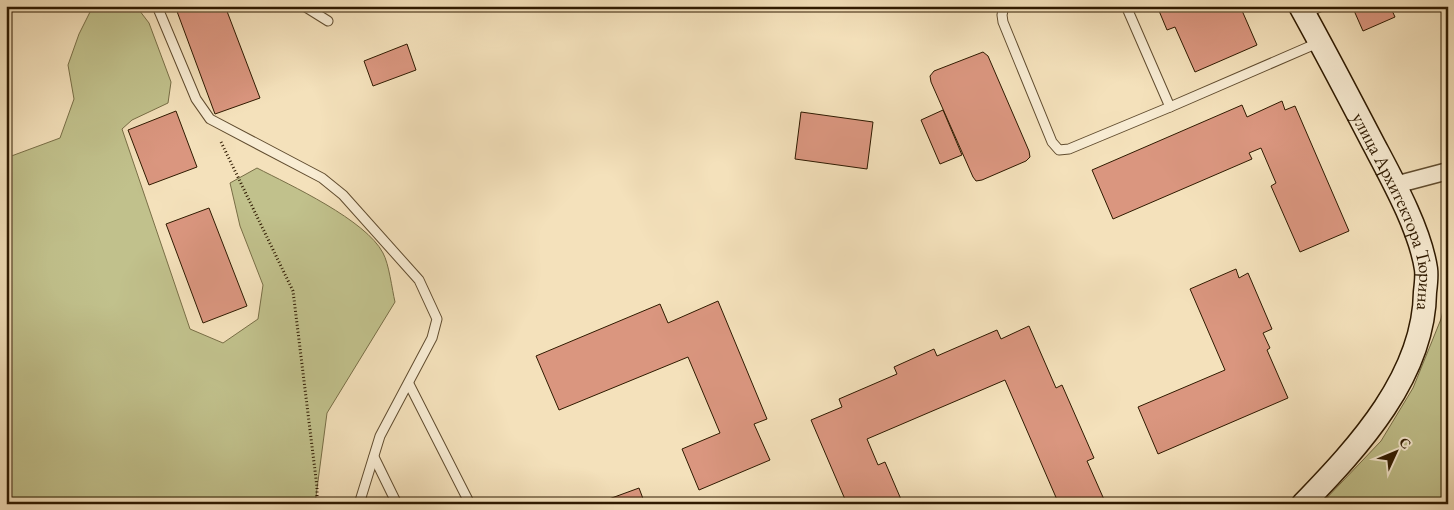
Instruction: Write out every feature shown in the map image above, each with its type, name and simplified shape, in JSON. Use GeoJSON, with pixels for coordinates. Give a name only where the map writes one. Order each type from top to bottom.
{"type":"FeatureCollection","features":[{"type":"Feature","properties":{"kind":"street","name":"улица Архитектора Тюрина"},"geometry":{"type":"LineString","coordinates":[[1304,504],[1347,456],[1390,400],[1405,373],[1419,338],[1425,303],[1426,270],[1419,243],[1395,185],[1320,42],[1308,9]]}},
{"type":"Feature","properties":{"kind":"street"},"geometry":{"type":"LineString","coordinates":[[1395,185],[1448,171]]}},
{"type":"Feature","properties":{"kind":"lane"},"geometry":{"type":"LineString","coordinates":[[156,6],[196,99],[210,119],[322,178],[343,195],[419,280],[437,319],[432,338],[380,436],[359,504]]}},
{"type":"Feature","properties":{"kind":"lane"},"geometry":{"type":"LineString","coordinates":[[304,6],[328,21]]}},
{"type":"Feature","properties":{"kind":"lane"},"geometry":{"type":"LineString","coordinates":[[1004,6],[1003,22],[1052,142],[1059,150],[1069,150],[1320,42]]}},
{"type":"Feature","properties":{"kind":"lane"},"geometry":{"type":"LineString","coordinates":[[1126,6],[1170,108]]}},
{"type":"Feature","properties":{"kind":"lane"},"geometry":{"type":"LineString","coordinates":[[409,384],[470,504]]}},
{"type":"Feature","properties":{"kind":"lane"},"geometry":{"type":"LineString","coordinates":[[374,457],[397,504]]}},
{"type":"Feature","properties":{"kind":"path"},"geometry":{"type":"LineString","coordinates":[[210,119],[293,291],[317,487],[317,504]]}},
{"type":"Feature","properties":{"kind":"green space"},"geometry":{"type":"Polygon","coordinates":[[[93,6],[136,6],[149,23],[171,82],[168,103],[132,120],[122,129],[190,329],[223,343],[258,319],[263,285],[240,226],[230,183],[257,168],[344,216],[361,228],[383,253],[389,270],[395,302],[327,413],[315,504],[6,504],[6,158],[60,138],[74,99],[68,65],[79,34],[93,6]]]}},
{"type":"Feature","properties":{"kind":"green space"},"geometry":{"type":"Polygon","coordinates":[[[1448,287],[1448,504],[1321,504],[1381,441],[1413,388],[1441,319],[1448,287]]]}},
{"type":"Feature","properties":{"kind":"building"},"geometry":{"type":"Polygon","coordinates":[[[175,6],[225,6],[260,98],[215,114],[175,6]]]}},
{"type":"Feature","properties":{"kind":"building"},"geometry":{"type":"Polygon","coordinates":[[[1157,6],[1240,6],[1257,45],[1195,72],[1175,27],[1167,30],[1157,6]]]}},
{"type":"Feature","properties":{"kind":"building"},"geometry":{"type":"Polygon","coordinates":[[[1352,6],[1390,6],[1395,17],[1363,31],[1352,6]]]}},
{"type":"Feature","properties":{"kind":"building"},"geometry":{"type":"Polygon","coordinates":[[[407,44],[416,70],[373,86],[364,61],[407,44]]]}},
{"type":"Feature","properties":{"kind":"building"},"geometry":{"type":"Polygon","coordinates":[[[983,52],[988,56],[1030,157],[1026,161],[976,181],[930,76],[934,71],[983,52]]]}},
{"type":"Feature","properties":{"kind":"building"},"geometry":{"type":"Polygon","coordinates":[[[1282,101],[1285,110],[1295,106],[1349,231],[1300,252],[1271,186],[1276,183],[1261,148],[1249,153],[1252,159],[1113,219],[1092,170],[1242,105],[1247,117],[1282,101]]]}},
{"type":"Feature","properties":{"kind":"building"},"geometry":{"type":"Polygon","coordinates":[[[943,110],[962,155],[940,164],[921,120],[943,110]]]}},
{"type":"Feature","properties":{"kind":"building"},"geometry":{"type":"Polygon","coordinates":[[[176,111],[197,167],[149,185],[128,130],[176,111]]]}},
{"type":"Feature","properties":{"kind":"building"},"geometry":{"type":"Polygon","coordinates":[[[801,112],[873,122],[867,169],[795,159],[801,112]]]}},
{"type":"Feature","properties":{"kind":"building"},"geometry":{"type":"Polygon","coordinates":[[[209,208],[247,306],[203,323],[166,224],[209,208]]]}},
{"type":"Feature","properties":{"kind":"building"},"geometry":{"type":"Polygon","coordinates":[[[1236,269],[1239,278],[1248,273],[1272,329],[1263,333],[1270,348],[1267,350],[1288,398],[1158,454],[1138,407],[1225,370],[1190,289],[1236,269]]]}},
{"type":"Feature","properties":{"kind":"building"},"geometry":{"type":"Polygon","coordinates":[[[718,301],[767,419],[754,424],[770,460],[699,490],[682,449],[720,433],[688,357],[559,410],[536,356],[660,304],[668,323],[718,301]]]}},
{"type":"Feature","properties":{"kind":"building"},"geometry":{"type":"Polygon","coordinates":[[[1029,326],[1056,388],[1062,385],[1094,458],[1087,461],[1106,504],[1054,504],[1058,502],[1005,380],[867,439],[878,465],[885,462],[903,504],[847,504],[811,420],[842,407],[839,399],[897,374],[894,367],[934,349],[937,356],[997,330],[1001,339],[1029,326]]]}},
{"type":"Feature","properties":{"kind":"building"},"geometry":{"type":"Polygon","coordinates":[[[639,488],[645,504],[598,504],[598,503],[639,488]]]}}]}
